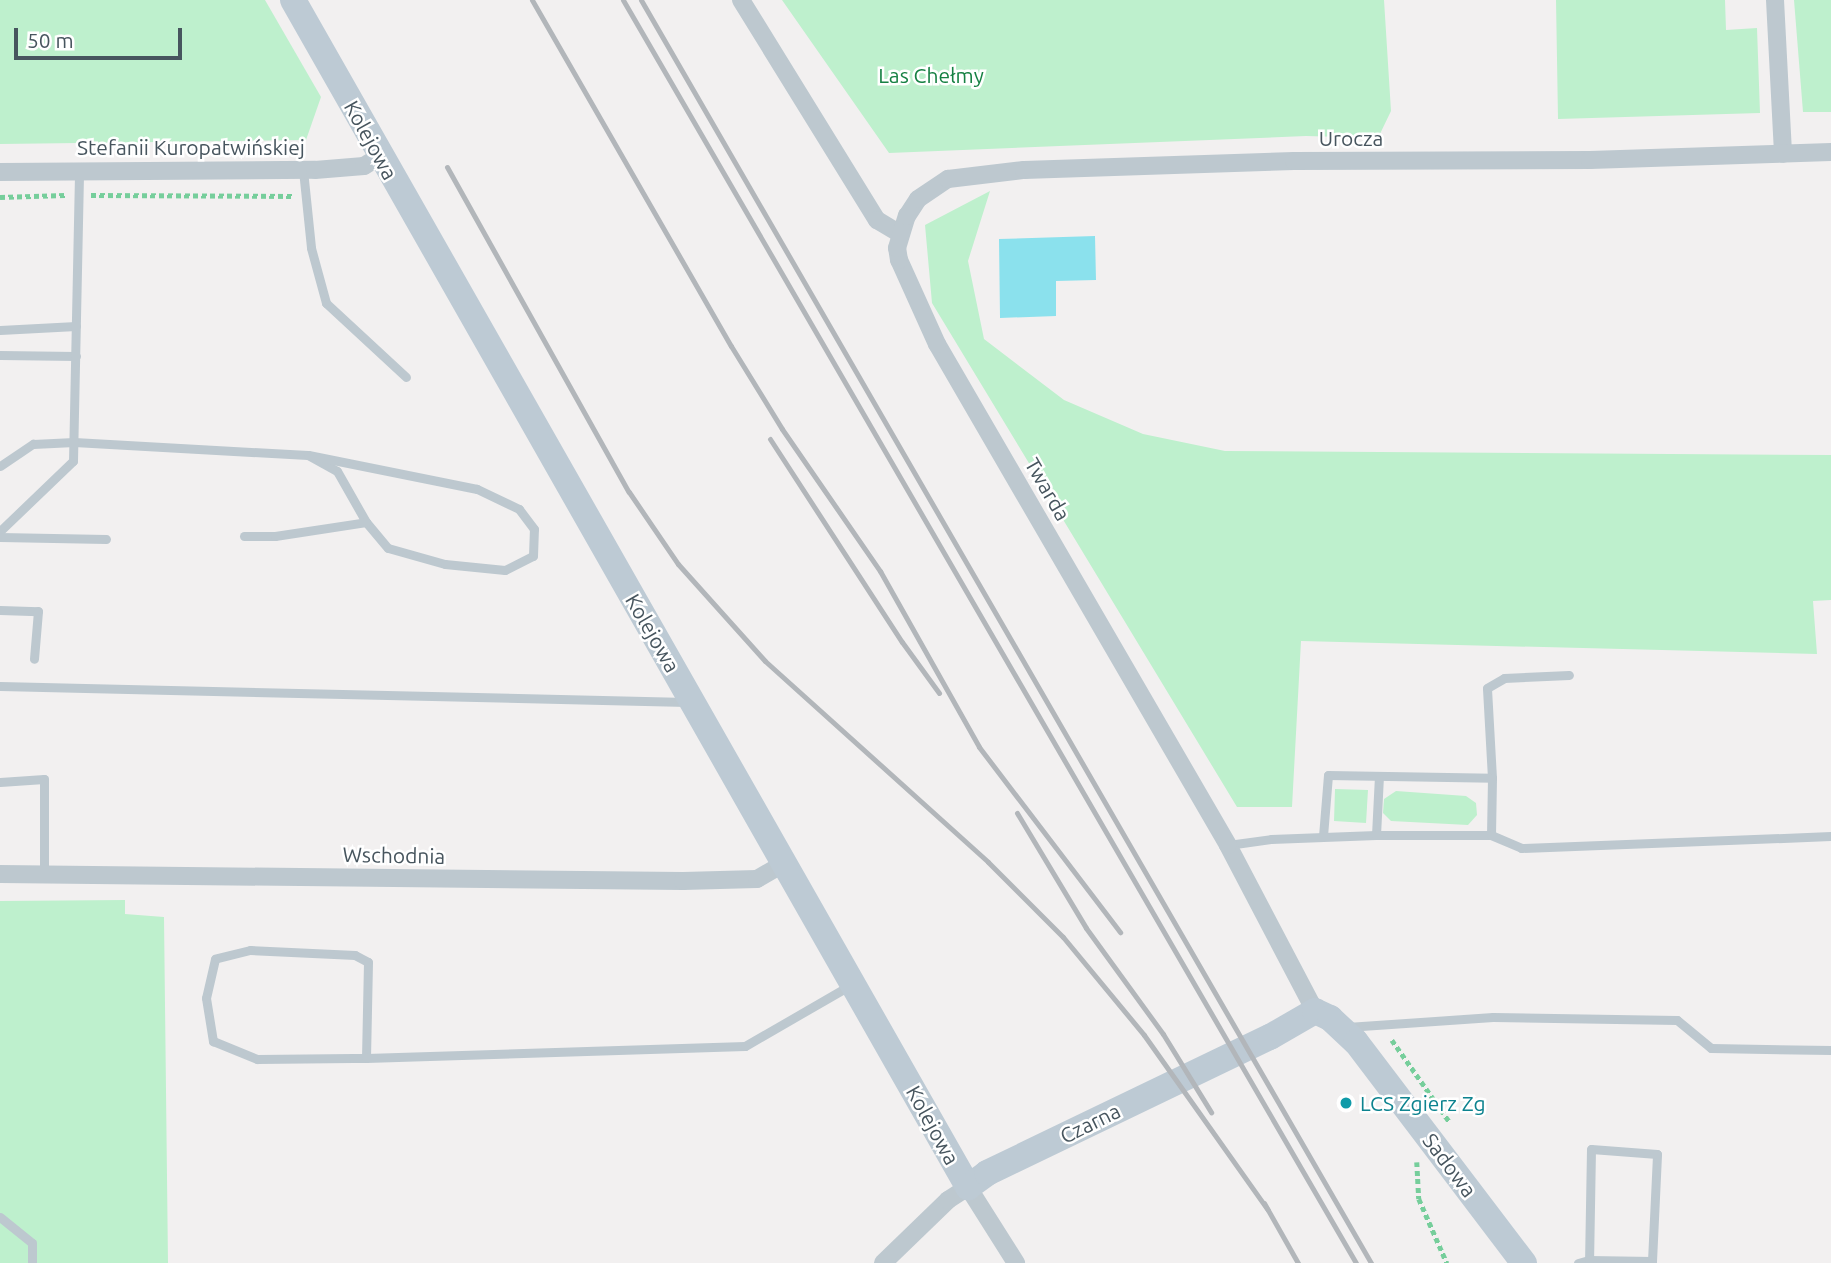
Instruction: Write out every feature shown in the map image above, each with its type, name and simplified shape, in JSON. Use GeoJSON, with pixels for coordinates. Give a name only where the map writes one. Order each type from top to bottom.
{"type":"FeatureCollection","features":[{"type":"Feature","properties":{"kind":"street","name":"Kolejowa"},"geometry":{"type":"LineString","coordinates":[[293,0],[783,864],[968,1187],[1016,1263]]}},
{"type":"Feature","properties":{"kind":"street"},"geometry":{"type":"LineString","coordinates":[[741,0],[877,220],[900,234]]}},
{"type":"Feature","properties":{"kind":"street"},"geometry":{"type":"LineString","coordinates":[[1775,0],[1783,154]]}},
{"type":"Feature","properties":{"kind":"street","name":"Urocza"},"geometry":{"type":"LineString","coordinates":[[900,234],[918,200],[948,179],[972,174],[1294,161],[1590,160],[1831,152]]}},
{"type":"Feature","properties":{"kind":"street","name":"Stefanii Kuropatwińskiej"},"geometry":{"type":"LineString","coordinates":[[0,172],[303,170],[364,166],[380,156]]}},
{"type":"Feature","properties":{"kind":"street","name":"Twarda"},"geometry":{"type":"LineString","coordinates":[[900,234],[899,260],[937,344],[1228,845],[1315,1011]]}},
{"type":"Feature","properties":{"kind":"street","name":"Wschodnia"},"geometry":{"type":"LineString","coordinates":[[0,874],[683,881],[757,879],[783,864]]}},
{"type":"Feature","properties":{"kind":"street","name":"Sadowa"},"geometry":{"type":"LineString","coordinates":[[1315,1011],[1341,1027],[1524,1263]]}},
{"type":"Feature","properties":{"kind":"street","name":"Czarna"},"geometry":{"type":"LineString","coordinates":[[883,1263],[948,1200],[987,1173],[1270,1037],[1315,1011]]}},
{"type":"Feature","properties":{"kind":"lane"},"geometry":{"type":"LineString","coordinates":[[303,170],[312,248],[326,303],[407,377]]}},
{"type":"Feature","properties":{"kind":"lane"},"geometry":{"type":"LineString","coordinates":[[0,531],[74,461],[79,171]]}},
{"type":"Feature","properties":{"kind":"lane"},"geometry":{"type":"LineString","coordinates":[[0,330],[76,326]]}},
{"type":"Feature","properties":{"kind":"lane"},"geometry":{"type":"LineString","coordinates":[[0,355],[76,356]]}},
{"type":"Feature","properties":{"kind":"lane"},"geometry":{"type":"LineString","coordinates":[[0,466],[33,444],[74,442],[308,455],[340,466],[477,489],[519,509],[534,529],[533,556],[505,570],[445,564],[388,548],[366,522],[340,466]]}},
{"type":"Feature","properties":{"kind":"lane"},"geometry":{"type":"LineString","coordinates":[[244,536],[275,536],[366,522]]}},
{"type":"Feature","properties":{"kind":"lane"},"geometry":{"type":"LineString","coordinates":[[0,537],[106,539]]}},
{"type":"Feature","properties":{"kind":"lane"},"geometry":{"type":"LineString","coordinates":[[0,610],[38,611],[34,659]]}},
{"type":"Feature","properties":{"kind":"lane"},"geometry":{"type":"LineString","coordinates":[[1492,835],[1487,688],[1504,678],[1569,675]]}},
{"type":"Feature","properties":{"kind":"lane"},"geometry":{"type":"LineString","coordinates":[[0,686],[692,702]]}},
{"type":"Feature","properties":{"kind":"lane"},"geometry":{"type":"LineString","coordinates":[[1323,836],[1328,775],[1492,778]]}},
{"type":"Feature","properties":{"kind":"lane"},"geometry":{"type":"LineString","coordinates":[[1376,835],[1379,776]]}},
{"type":"Feature","properties":{"kind":"lane"},"geometry":{"type":"LineString","coordinates":[[0,782],[44,779],[44,874]]}},
{"type":"Feature","properties":{"kind":"lane"},"geometry":{"type":"LineString","coordinates":[[1228,845],[1323,836],[1376,835],[1492,835],[1521,848],[1831,836]]}},
{"type":"Feature","properties":{"kind":"lane"},"geometry":{"type":"LineString","coordinates":[[366,1058],[368,962],[355,955],[250,950],[215,958],[206,998],[213,1041],[257,1059],[366,1058],[745,1046],[853,983]]}},
{"type":"Feature","properties":{"kind":"lane"},"geometry":{"type":"LineString","coordinates":[[1341,1027],[1493,1017],[1677,1020],[1711,1048],[1831,1050]]}},
{"type":"Feature","properties":{"kind":"lane"},"geometry":{"type":"LineString","coordinates":[[1578,1263],[1589,1260],[1652,1261],[1657,1154],[1591,1149],[1589,1260]]}},
{"type":"Feature","properties":{"kind":"lane"},"geometry":{"type":"LineString","coordinates":[[0,1217],[32,1243],[32,1263]]}},
{"type":"Feature","properties":{"kind":"path"},"geometry":{"type":"LineString","coordinates":[[0,197],[305,195]]}},
{"type":"Feature","properties":{"kind":"path"},"geometry":{"type":"LineString","coordinates":[[1427,1136],[1416,1164],[1419,1199],[1447,1263]]}},
{"type":"Feature","properties":{"kind":"green space"},"geometry":{"type":"Polygon","coordinates":[[[0,0],[265,0],[321,97],[306,140],[0,144],[0,0]]]}},
{"type":"Feature","properties":{"kind":"green space","name":"Las Chełmy"},"geometry":{"type":"Polygon","coordinates":[[[782,0],[1384,0],[1391,111],[1378,138],[1306,136],[889,153],[782,0]]]}},
{"type":"Feature","properties":{"kind":"green space"},"geometry":{"type":"Polygon","coordinates":[[[1556,0],[1725,0],[1726,30],[1757,28],[1760,113],[1558,119],[1556,0]]]}},
{"type":"Feature","properties":{"kind":"green space"},"geometry":{"type":"Polygon","coordinates":[[[1794,0],[1831,0],[1831,112],[1803,112],[1794,0]]]}},
{"type":"Feature","properties":{"kind":"green space"},"geometry":{"type":"Polygon","coordinates":[[[990,191],[968,261],[984,339],[1064,400],[1143,434],[1225,451],[1831,455],[1831,600],[1813,601],[1817,654],[1301,641],[1292,807],[1237,807],[932,303],[925,225],[990,191]]]}},
{"type":"Feature","properties":{"kind":"green space"},"geometry":{"type":"Polygon","coordinates":[[[1335,789],[1368,790],[1366,823],[1334,821],[1335,789]]]}},
{"type":"Feature","properties":{"kind":"green space"},"geometry":{"type":"Polygon","coordinates":[[[1396,791],[1466,796],[1476,803],[1477,815],[1468,825],[1391,821],[1383,813],[1384,799],[1396,791]]]}},
{"type":"Feature","properties":{"kind":"green space"},"geometry":{"type":"Polygon","coordinates":[[[125,900],[125,914],[164,917],[168,1263],[0,1263],[0,901],[125,900]]]}},
{"type":"Feature","properties":{"kind":"water"},"geometry":{"type":"Polygon","coordinates":[[[1095,236],[1096,280],[1056,281],[1056,316],[1000,318],[999,239],[1095,236]]]}},
{"type":"Feature","properties":{"kind":"railway"},"geometry":{"type":"LineString","coordinates":[[532,0],[731,346],[782,429],[880,571],[979,747],[1120,932]]}},
{"type":"Feature","properties":{"kind":"railway"},"geometry":{"type":"LineString","coordinates":[[623,0],[1356,1263]]}},
{"type":"Feature","properties":{"kind":"railway"},"geometry":{"type":"LineString","coordinates":[[641,0],[1371,1263]]}},
{"type":"Feature","properties":{"kind":"railway"},"geometry":{"type":"LineString","coordinates":[[447,167],[629,492],[678,564],[765,661],[988,862],[1063,937],[1144,1035],[1268,1210]]}},
{"type":"Feature","properties":{"kind":"railway"},"geometry":{"type":"LineString","coordinates":[[770,439],[902,642],[939,693]]}},
{"type":"Feature","properties":{"kind":"railway"},"geometry":{"type":"LineString","coordinates":[[1017,813],[1086,928],[1163,1034],[1211,1112]]}},
{"type":"Feature","properties":{"kind":"railway"},"geometry":{"type":"LineString","coordinates":[[1264,1203],[1298,1263]]}},
{"type":"Feature","properties":{"kind":"place","name":"LCS Zgierz Zg"},"geometry":{"type":"Point","coordinates":[1346,1103]}}]}
